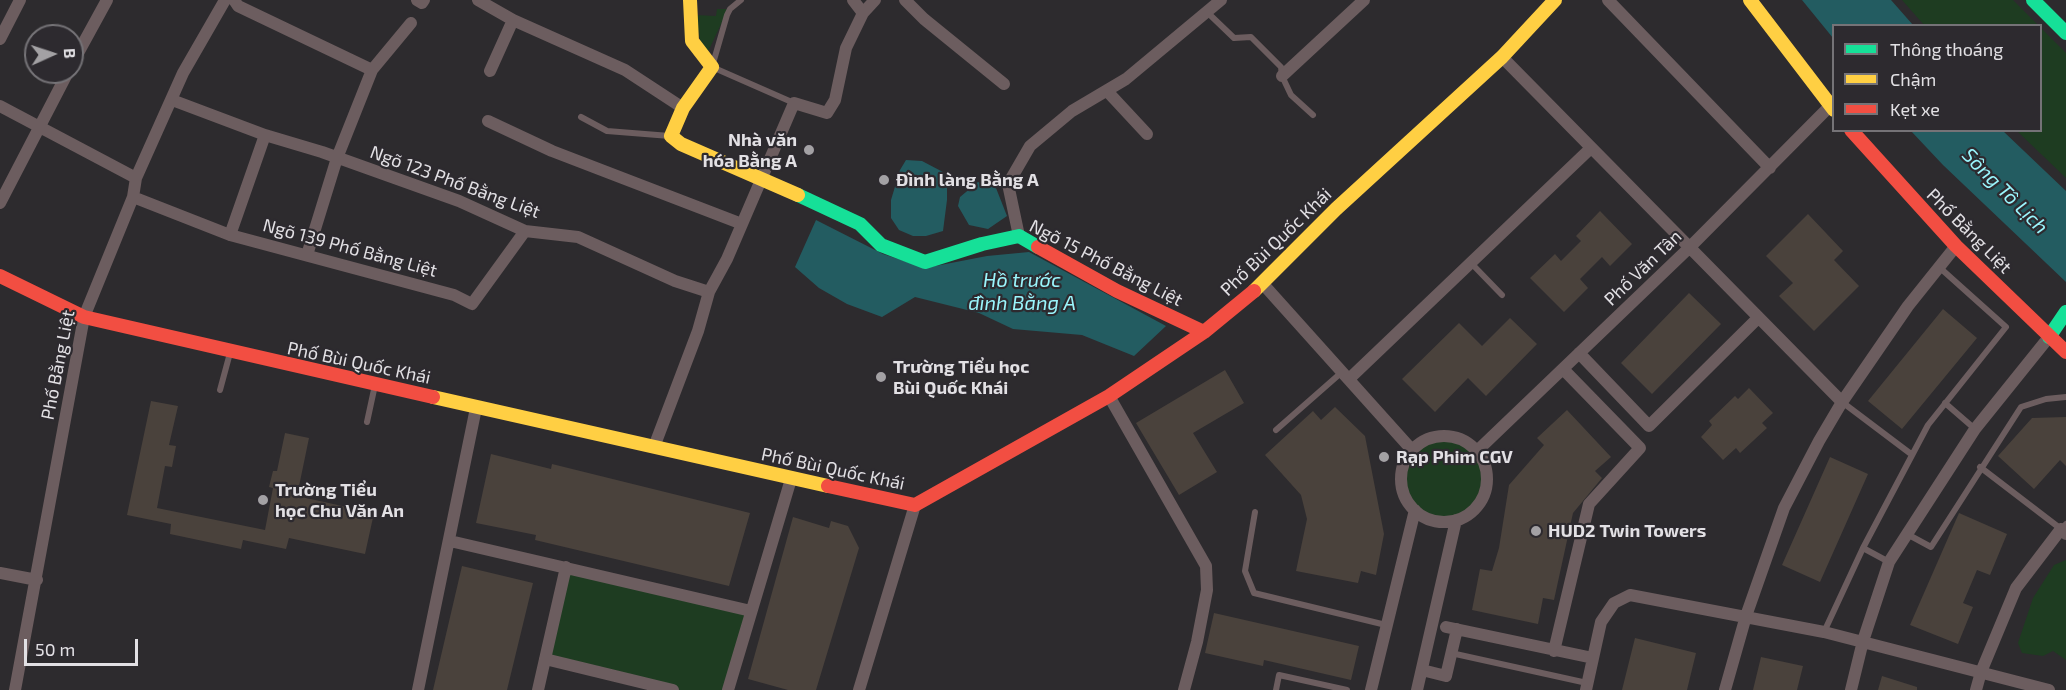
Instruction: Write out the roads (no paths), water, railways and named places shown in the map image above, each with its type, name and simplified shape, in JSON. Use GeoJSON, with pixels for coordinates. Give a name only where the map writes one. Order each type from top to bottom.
{"type":"FeatureCollection","features":[{"type":"Feature","properties":{"kind":"street"},"geometry":{"type":"LineString","coordinates":[[0,39],[20,0]]}},
{"type":"Feature","properties":{"kind":"street"},"geometry":{"type":"LineString","coordinates":[[84,42],[107,0]]}},
{"type":"Feature","properties":{"kind":"street"},"geometry":{"type":"LineString","coordinates":[[417,0],[422,3],[424,0]]}},
{"type":"Feature","properties":{"kind":"street"},"geometry":{"type":"LineString","coordinates":[[478,0],[513,20],[626,70],[683,108]]}},
{"type":"Feature","properties":{"kind":"street"},"geometry":{"type":"LineString","coordinates":[[670,136],[683,108],[712,67],[692,42],[690,0]]}},
{"type":"Feature","properties":{"kind":"street"},"geometry":{"type":"LineString","coordinates":[[853,0],[863,13]]}},
{"type":"Feature","properties":{"kind":"street"},"geometry":{"type":"LineString","coordinates":[[654,447],[698,331],[709,292],[762,180],[794,103],[827,113],[835,100],[846,48],[863,13],[874,0]]}},
{"type":"Feature","properties":{"kind":"street"},"geometry":{"type":"LineString","coordinates":[[905,0],[924,19],[1004,84]]}},
{"type":"Feature","properties":{"kind":"street"},"geometry":{"type":"LineString","coordinates":[[1019,236],[1008,184],[1030,146],[1072,111],[1126,79],[1221,0]]}},
{"type":"Feature","properties":{"kind":"street"},"geometry":{"type":"LineString","coordinates":[[1282,76],[1364,0]]}},
{"type":"Feature","properties":{"kind":"street","name":"Phố Bùi Quốc Khái"},"geometry":{"type":"LineString","coordinates":[[0,276],[84,316],[136,332],[915,506],[1109,396],[1204,332],[1263,284],[1336,209],[1502,57],[1555,0]]}},
{"type":"Feature","properties":{"kind":"street"},"geometry":{"type":"LineString","coordinates":[[1608,0],[1770,168]]}},
{"type":"Feature","properties":{"kind":"street"},"geometry":{"type":"LineString","coordinates":[[1750,0],[1832,108]]}},
{"type":"Feature","properties":{"kind":"street"},"geometry":{"type":"LineString","coordinates":[[2033,0],[2063,25]]}},
{"type":"Feature","properties":{"kind":"street"},"geometry":{"type":"LineString","coordinates":[[233,1],[238,6],[372,70]]}},
{"type":"Feature","properties":{"kind":"street","name":"Phố Bằng Liệt"},"geometry":{"type":"LineString","coordinates":[[15,690],[84,316],[133,197],[136,178],[172,99],[233,1]]}},
{"type":"Feature","properties":{"kind":"street"},"geometry":{"type":"LineString","coordinates":[[490,71],[513,20]]}},
{"type":"Feature","properties":{"kind":"street"},"geometry":{"type":"LineString","coordinates":[[307,255],[338,158],[372,70],[411,23]]}},
{"type":"Feature","properties":{"kind":"street"},"geometry":{"type":"LineString","coordinates":[[1502,57],[1842,402]]}},
{"type":"Feature","properties":{"kind":"street"},"geometry":{"type":"LineString","coordinates":[[0,203],[62,84]]}},
{"type":"Feature","properties":{"kind":"street"},"geometry":{"type":"LineString","coordinates":[[1107,91],[1147,134]]}},
{"type":"Feature","properties":{"kind":"street","name":"Ngõ 123 Phố Bằng Liệt"},"geometry":{"type":"LineString","coordinates":[[172,99],[265,135],[459,201],[525,231],[578,237],[675,281],[709,292]]}},
{"type":"Feature","properties":{"kind":"street"},"geometry":{"type":"LineString","coordinates":[[0,106],[136,178]]}},
{"type":"Feature","properties":{"kind":"street","name":"Phố Văn Tân"},"geometry":{"type":"LineString","coordinates":[[1477,451],[1832,108]]}},
{"type":"Feature","properties":{"kind":"street"},"geometry":{"type":"LineString","coordinates":[[488,122],[552,152],[742,224]]}},
{"type":"Feature","properties":{"kind":"street","name":"Phố Bằng Liệt"},"geometry":{"type":"LineString","coordinates":[[1853,132],[1956,246],[2066,352]]}},
{"type":"Feature","properties":{"kind":"street"},"geometry":{"type":"LineString","coordinates":[[230,235],[265,135]]}},
{"type":"Feature","properties":{"kind":"street","name":"Ngõ 15 Phố Bằng Liệt"},"geometry":{"type":"LineString","coordinates":[[670,136],[681,144],[830,209],[860,224],[881,245],[925,262],[982,243],[1019,236],[1117,291],[1204,332]]}},
{"type":"Feature","properties":{"kind":"street"},"geometry":{"type":"LineString","coordinates":[[1345,376],[1591,148]]}},
{"type":"Feature","properties":{"kind":"street","name":"Ngõ 139 Phố Bằng Liệt"},"geometry":{"type":"LineString","coordinates":[[133,197],[230,235],[454,295],[472,304],[525,231]]}},
{"type":"Feature","properties":{"kind":"street"},"geometry":{"type":"LineString","coordinates":[[1725,690],[1746,616],[1784,508],[1842,402],[1908,306],[1956,246]]}},
{"type":"Feature","properties":{"kind":"street"},"geometry":{"type":"LineString","coordinates":[[1263,284],[1412,450]]}},
{"type":"Feature","properties":{"kind":"street"},"geometry":{"type":"LineString","coordinates":[[1851,690],[1863,641],[1889,562],[1975,429],[2049,337],[2066,312]]}},
{"type":"Feature","properties":{"kind":"street"},"geometry":{"type":"LineString","coordinates":[[1579,353],[1649,426],[1758,318]]}},
{"type":"Feature","properties":{"kind":"street"},"geometry":{"type":"LineString","coordinates":[[1554,651],[1589,504],[1640,448],[1563,369]]}},
{"type":"Feature","properties":{"kind":"street"},"geometry":{"type":"LineString","coordinates":[[1109,396],[1206,566],[1205,600],[1184,690]]}},
{"type":"Feature","properties":{"kind":"street"},"geometry":{"type":"LineString","coordinates":[[418,690],[476,408]]}},
{"type":"Feature","properties":{"kind":"street"},"geometry":{"type":"LineString","coordinates":[[1445,436],[1468,443],[1477,451],[1483,461],[1486,485],[1476,507],[1456,520],[1432,520],[1415,510],[1405,496],[1402,484],[1405,460],[1412,450],[1432,437],[1445,436]]}},
{"type":"Feature","properties":{"kind":"street"},"geometry":{"type":"LineString","coordinates":[[728,690],[791,479]]}},
{"type":"Feature","properties":{"kind":"street"},"geometry":{"type":"LineString","coordinates":[[859,690],[915,506]]}},
{"type":"Feature","properties":{"kind":"street"},"geometry":{"type":"LineString","coordinates":[[1371,690],[1415,510]]}},
{"type":"Feature","properties":{"kind":"street"},"geometry":{"type":"LineString","coordinates":[[1417,690],[1456,520]]}},
{"type":"Feature","properties":{"kind":"street"},"geometry":{"type":"LineString","coordinates":[[1976,690],[1981,672],[2016,588],[2064,529]]}},
{"type":"Feature","properties":{"kind":"street"},"geometry":{"type":"LineString","coordinates":[[450,541],[751,610]]}},
{"type":"Feature","properties":{"kind":"street"},"geometry":{"type":"LineString","coordinates":[[538,690],[566,567]]}},
{"type":"Feature","properties":{"kind":"street"},"geometry":{"type":"LineString","coordinates":[[0,573],[37,580]]}},
{"type":"Feature","properties":{"kind":"street"},"geometry":{"type":"LineString","coordinates":[[1587,686],[1606,612],[1614,603],[1626,596],[1824,632],[2049,690]]}},
{"type":"Feature","properties":{"kind":"street"},"geometry":{"type":"LineString","coordinates":[[1422,670],[1446,676],[1451,653],[1451,628],[1593,658]]}},
{"type":"Feature","properties":{"kind":"street"},"geometry":{"type":"LineString","coordinates":[[545,659],[673,690]]}},
{"type":"Feature","properties":{"kind":"lane"},"geometry":{"type":"LineString","coordinates":[[741,0],[730,9],[727,15],[712,67],[794,103]]}},
{"type":"Feature","properties":{"kind":"lane"},"geometry":{"type":"LineString","coordinates":[[1208,13],[1234,38],[1251,37],[1281,67],[1282,76],[1291,95],[1314,115]]}},
{"type":"Feature","properties":{"kind":"lane"},"geometry":{"type":"LineString","coordinates":[[581,117],[607,131],[670,136]]}},
{"type":"Feature","properties":{"kind":"lane"},"geometry":{"type":"LineString","coordinates":[[1470,262],[1502,295]]}},
{"type":"Feature","properties":{"kind":"lane"},"geometry":{"type":"LineString","coordinates":[[1824,632],[1863,548],[1928,424],[2006,327],[1939,267]]}},
{"type":"Feature","properties":{"kind":"lane"},"geometry":{"type":"LineString","coordinates":[[220,390],[230,352]]}},
{"type":"Feature","properties":{"kind":"lane"},"geometry":{"type":"LineString","coordinates":[[1275,430],[1345,376]]}},
{"type":"Feature","properties":{"kind":"lane"},"geometry":{"type":"LineString","coordinates":[[366,422],[375,384]]}},
{"type":"Feature","properties":{"kind":"lane"},"geometry":{"type":"LineString","coordinates":[[1907,534],[1930,547],[2020,407],[2046,399],[2066,397]]}},
{"type":"Feature","properties":{"kind":"lane"},"geometry":{"type":"LineString","coordinates":[[1842,402],[1911,454]]}},
{"type":"Feature","properties":{"kind":"lane"},"geometry":{"type":"LineString","coordinates":[[1944,403],[1975,429]]}},
{"type":"Feature","properties":{"kind":"lane"},"geometry":{"type":"LineString","coordinates":[[1980,467],[2064,529]]}},
{"type":"Feature","properties":{"kind":"lane"},"geometry":{"type":"LineString","coordinates":[[1256,512],[1245,571],[1254,592],[1386,625]]}},
{"type":"Feature","properties":{"kind":"lane"},"geometry":{"type":"LineString","coordinates":[[1863,548],[1889,562]]}},
{"type":"Feature","properties":{"kind":"lane"},"geometry":{"type":"LineString","coordinates":[[1451,653],[1587,686]]}},
{"type":"Feature","properties":{"kind":"lane"},"geometry":{"type":"LineString","coordinates":[[1276,690],[1279,675],[1317,687],[1347,690]]}},
{"type":"Feature","properties":{"kind":"water"},"geometry":{"type":"Polygon","coordinates":[[[1802,0],[1891,0],[1912,24],[1832,24],[1832,37],[1802,0]]]}},
{"type":"Feature","properties":{"kind":"water","name":"Sông Tô Lịch"},"geometry":{"type":"Polygon","coordinates":[[[1912,132],[2004,132],[2066,191],[2066,282],[1943,165],[1912,132]]]}},
{"type":"Feature","properties":{"kind":"water"},"geometry":{"type":"Polygon","coordinates":[[[906,160],[922,161],[943,172],[947,181],[947,200],[943,231],[926,236],[913,236],[899,230],[891,218],[891,200],[900,170],[906,160]]]}},
{"type":"Feature","properties":{"kind":"water"},"geometry":{"type":"Polygon","coordinates":[[[978,182],[996,188],[1007,216],[988,229],[969,225],[958,206],[960,197],[978,182]]]}},
{"type":"Feature","properties":{"kind":"water","name":"Hồ trước đình Bằng A"},"geometry":{"type":"Polygon","coordinates":[[[816,220],[883,254],[925,268],[987,256],[1029,252],[1166,326],[1134,356],[1082,335],[1013,329],[979,313],[915,297],[882,317],[847,304],[819,288],[795,267],[816,220]]]}},
{"type":"Feature","properties":{"kind":"place","name":"Nhà văn hóa Bằng A"},"geometry":{"type":"Point","coordinates":[809,150]}},
{"type":"Feature","properties":{"kind":"place","name":"Đình làng Bằng A"},"geometry":{"type":"Point","coordinates":[884,180]}},
{"type":"Feature","properties":{"kind":"place","name":"Trường Tiểu học Bùi Quốc Khái"},"geometry":{"type":"Point","coordinates":[881,377]}},
{"type":"Feature","properties":{"kind":"place","name":"Rạp Phim CGV"},"geometry":{"type":"Point","coordinates":[1384,457]}},
{"type":"Feature","properties":{"kind":"place","name":"Trường Tiểu học Chu Văn An"},"geometry":{"type":"Point","coordinates":[263,500]}},
{"type":"Feature","properties":{"kind":"place","name":"HUD2 Twin Towers"},"geometry":{"type":"Point","coordinates":[1536,531]}}]}
